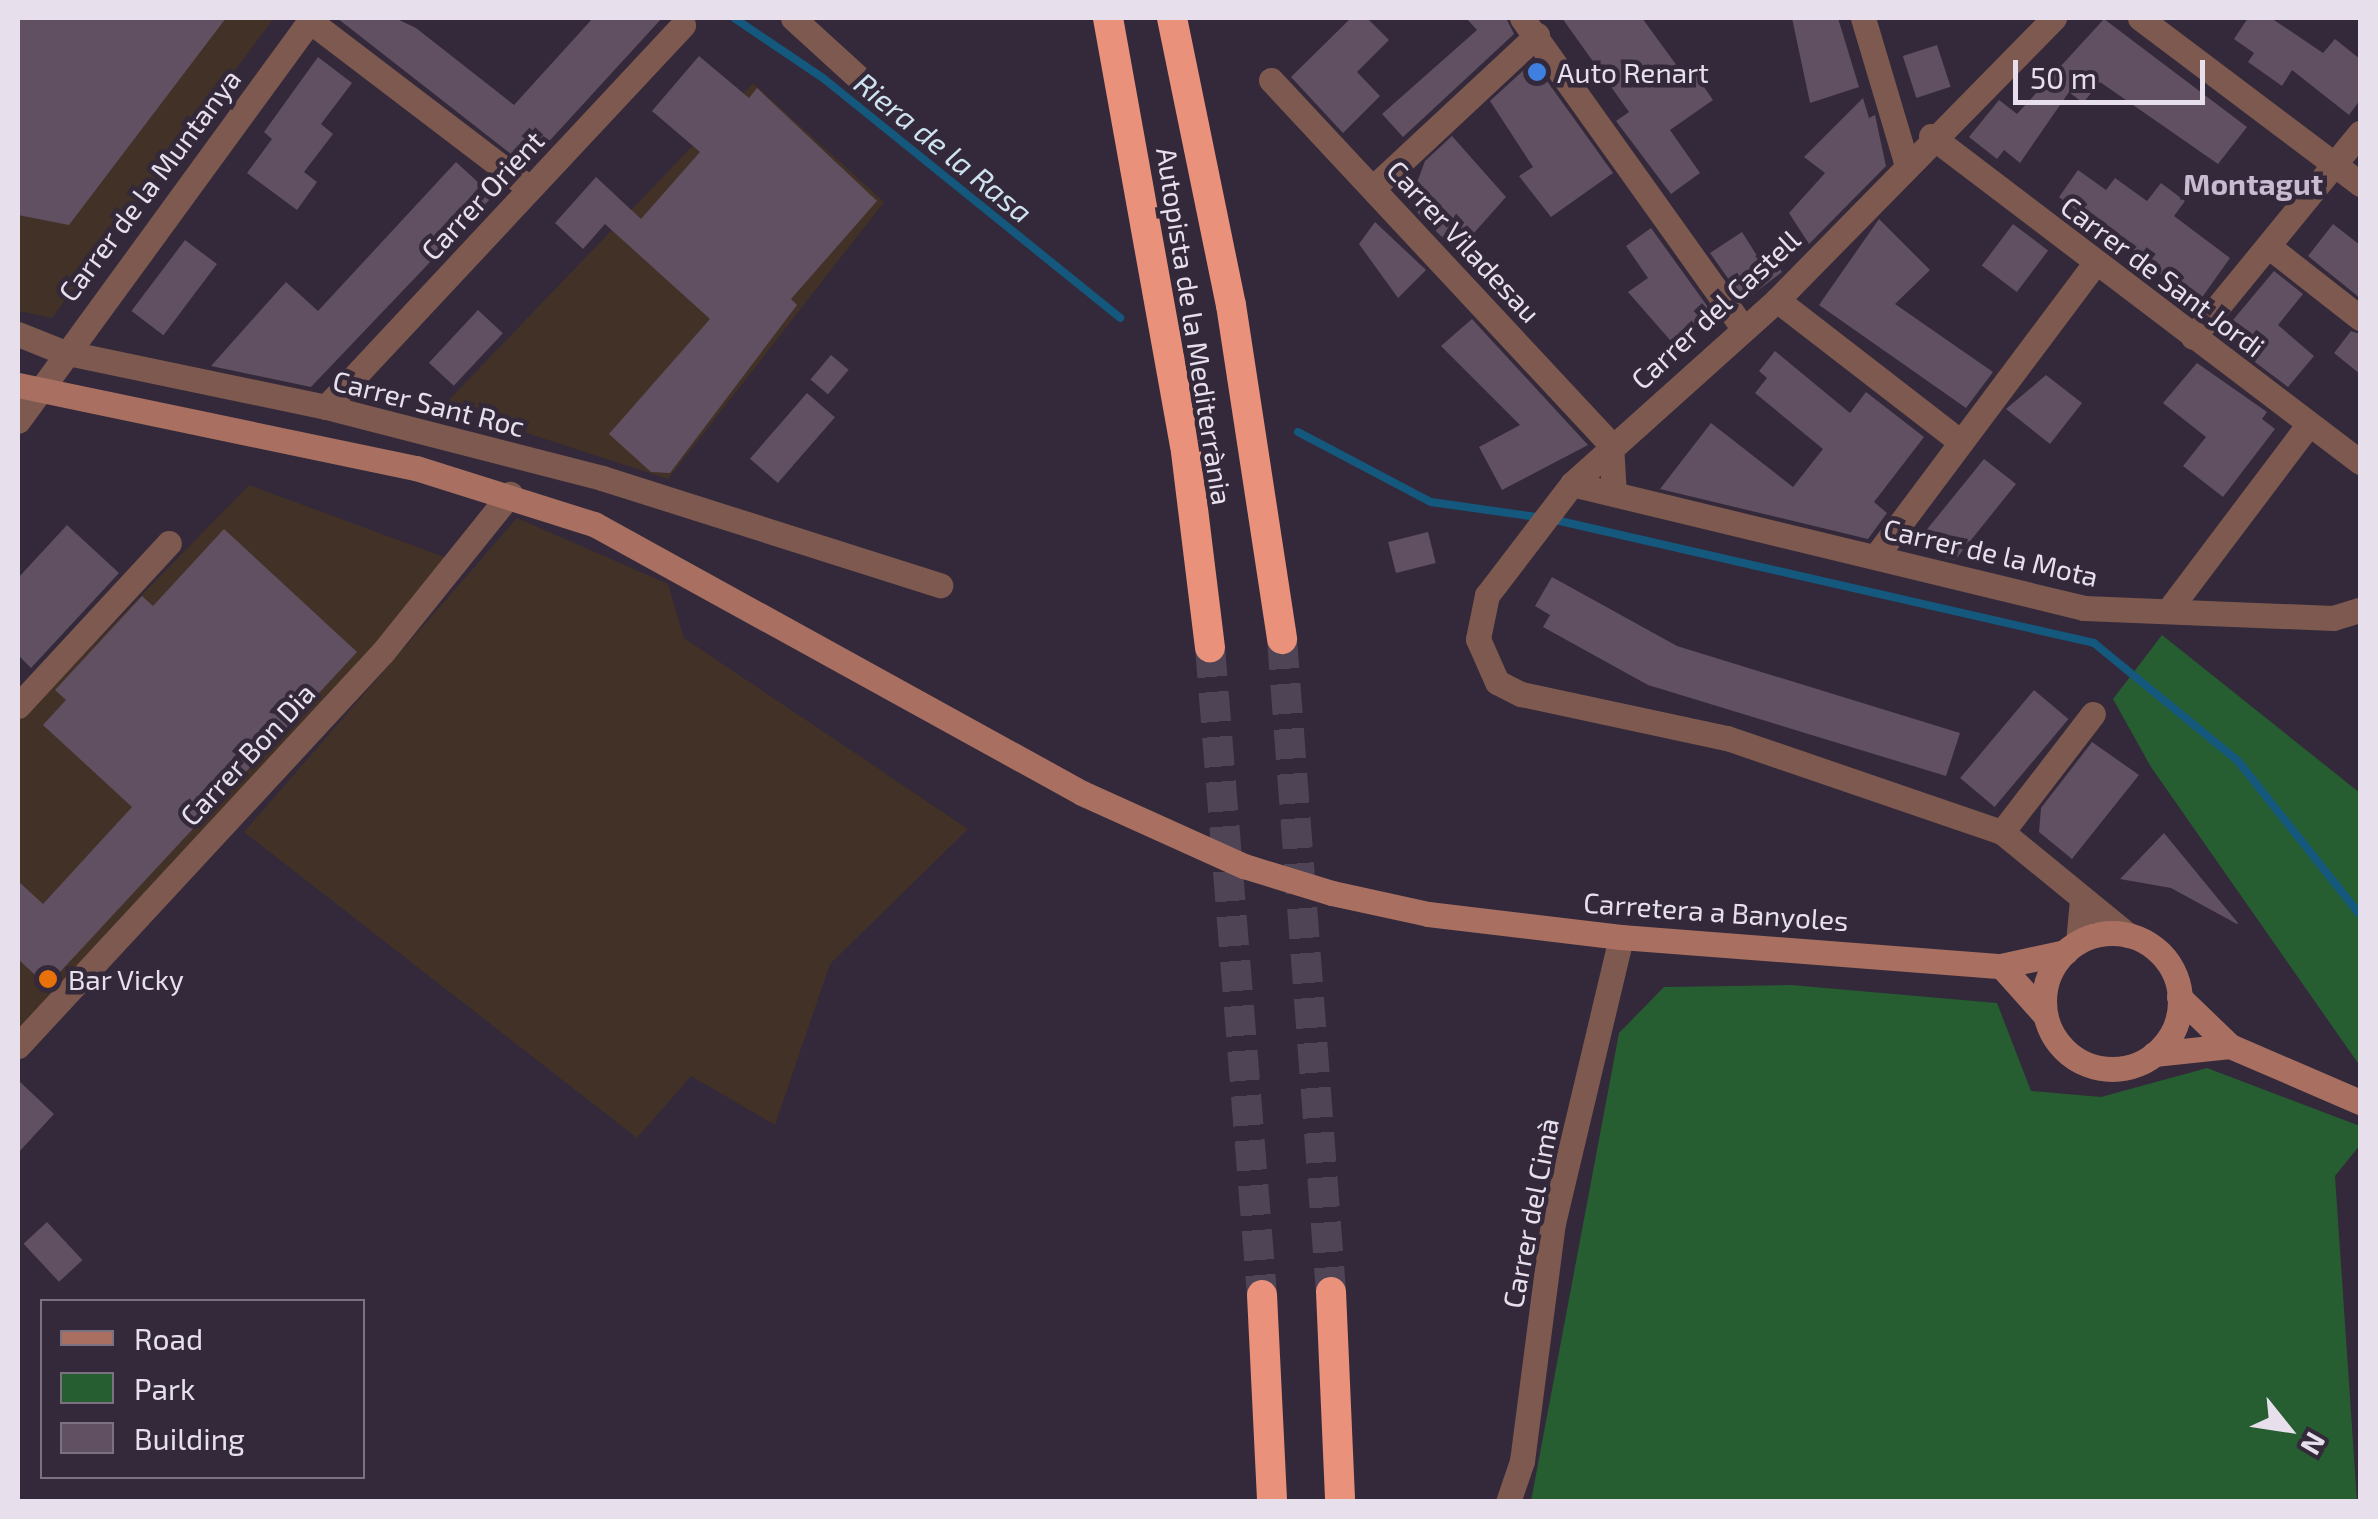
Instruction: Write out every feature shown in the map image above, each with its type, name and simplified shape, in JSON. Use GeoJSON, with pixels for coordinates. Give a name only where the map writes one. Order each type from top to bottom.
{"type":"FeatureCollection","features":[{"type":"Feature","properties":{"kind":"highway","name":"Autopista de la Mediterrània"},"geometry":{"type":"LineString","coordinates":[[1108,18],[1185,444],[1210,647]]}},
{"type":"Feature","properties":{"kind":"highway","name":"Autopista de la Mediterrània"},"geometry":{"type":"LineString","coordinates":[[1172,18],[1231,305],[1282,639]]}},
{"type":"Feature","properties":{"kind":"highway"},"geometry":{"type":"LineString","coordinates":[[1331,1292],[1340,1502]]}},
{"type":"Feature","properties":{"kind":"highway"},"geometry":{"type":"LineString","coordinates":[[1262,1295],[1271,1502]]}},
{"type":"Feature","properties":{"kind":"street"},"geometry":{"type":"LineString","coordinates":[[1863,18],[1906,162]]}},
{"type":"Feature","properties":{"kind":"street","name":"Carrer del Castell"},"geometry":{"type":"LineString","coordinates":[[2002,832],[1726,738],[1521,694],[1490,670],[1478,616],[1536,530],[1611,444],[1777,300],[1931,136],[2054,18]]}},
{"type":"Feature","properties":{"kind":"street"},"geometry":{"type":"LineString","coordinates":[[2140,18],[2360,184]]}},
{"type":"Feature","properties":{"kind":"street"},"geometry":{"type":"LineString","coordinates":[[311,19],[530,188]]}},
{"type":"Feature","properties":{"kind":"street","name":"Carrer de la Muntanya"},"geometry":{"type":"LineString","coordinates":[[18,421],[26,387],[63,352],[311,19]]}},
{"type":"Feature","properties":{"kind":"street"},"geometry":{"type":"LineString","coordinates":[[801,19],[863,82]]}},
{"type":"Feature","properties":{"kind":"street","name":"Carrer Orient"},"geometry":{"type":"LineString","coordinates":[[326,407],[683,25]]}},
{"type":"Feature","properties":{"kind":"street"},"geometry":{"type":"LineString","coordinates":[[1374,188],[1530,26],[1743,328]]}},
{"type":"Feature","properties":{"kind":"street","name":"Carrer Viladesau"},"geometry":{"type":"LineString","coordinates":[[1271,80],[1611,444]]}},
{"type":"Feature","properties":{"kind":"street"},"geometry":{"type":"LineString","coordinates":[[2193,337],[2360,133]]}},
{"type":"Feature","properties":{"kind":"street","name":"Carrer de Sant Jordi"},"geometry":{"type":"LineString","coordinates":[[1931,136],[2360,462]]}},
{"type":"Feature","properties":{"kind":"street"},"geometry":{"type":"LineString","coordinates":[[2268,246],[2360,318]]}},
{"type":"Feature","properties":{"kind":"street"},"geometry":{"type":"LineString","coordinates":[[1876,556],[2095,263]]}},
{"type":"Feature","properties":{"kind":"street"},"geometry":{"type":"LineString","coordinates":[[1777,300],[1961,442]]}},
{"type":"Feature","properties":{"kind":"street","name":"Carrer Sant Roc"},"geometry":{"type":"LineString","coordinates":[[18,334],[63,352],[326,407],[602,478],[774,537],[940,585]]}},
{"type":"Feature","properties":{"kind":"street","name":"Carretera a Banyoles"},"geometry":{"type":"LineString","coordinates":[[26,387],[510,494],[685,568],[1167,834],[1279,877],[1428,914],[1621,937],[2001,966],[2072,947]]}},
{"type":"Feature","properties":{"kind":"street"},"geometry":{"type":"LineString","coordinates":[[2171,607],[2309,424]]}},
{"type":"Feature","properties":{"kind":"street"},"geometry":{"type":"LineString","coordinates":[[1611,444],[1614,494]]}},
{"type":"Feature","properties":{"kind":"street","name":"Carrer Bon Dia"},"geometry":{"type":"LineString","coordinates":[[18,1043],[383,652],[510,494]]}},
{"type":"Feature","properties":{"kind":"street","name":"Carrer de la Mota"},"geometry":{"type":"LineString","coordinates":[[1564,494],[1614,494],[2084,608],[2171,607],[2333,618],[2360,610]]}},
{"type":"Feature","properties":{"kind":"street"},"geometry":{"type":"LineString","coordinates":[[18,706],[169,543]]}},
{"type":"Feature","properties":{"kind":"street"},"geometry":{"type":"LineString","coordinates":[[2093,714],[2002,832],[2032,851],[2082,900],[2161,954],[2179,997],[2230,1046],[2360,1102]]}},
{"type":"Feature","properties":{"kind":"street"},"geometry":{"type":"LineString","coordinates":[[2045,1015],[2048,977],[2072,947],[2082,900]]}},
{"type":"Feature","properties":{"kind":"street"},"geometry":{"type":"LineString","coordinates":[[2072,947],[2128,935]]}},
{"type":"Feature","properties":{"kind":"street","name":"Carrer del Cimà"},"geometry":{"type":"LineString","coordinates":[[1508,1502],[1522,1461],[1553,1223],[1621,937]]}},
{"type":"Feature","properties":{"kind":"street"},"geometry":{"type":"LineString","coordinates":[[2001,966],[2045,1015],[2060,1045],[2088,1065],[2123,1068],[2154,1054],[2230,1046]]}},
{"type":"Feature","properties":{"kind":"street"},"geometry":{"type":"LineString","coordinates":[[2154,1054],[2176,1023],[2179,997]]}},
{"type":"Feature","properties":{"kind":"shaded area"},"geometry":{"type":"Polygon","coordinates":[[[18,18],[274,18],[52,318],[18,311],[18,18]]]}},
{"type":"Feature","properties":{"kind":"shaded area"},"geometry":{"type":"Polygon","coordinates":[[[753,83],[884,202],[668,479],[443,406],[753,83]]]}},
{"type":"Feature","properties":{"kind":"shaded area"},"geometry":{"type":"Polygon","coordinates":[[[249,485],[447,558],[373,652],[18,1032],[18,722],[249,485]]]}},
{"type":"Feature","properties":{"kind":"shaded area"},"geometry":{"type":"Polygon","coordinates":[[[517,518],[668,584],[684,638],[968,829],[830,964],[775,1125],[691,1076],[637,1138],[244,832],[517,518]]]}},
{"type":"Feature","properties":{"kind":"green space"},"geometry":{"type":"Polygon","coordinates":[[[2162,635],[2360,793],[2360,1066],[2151,767],[2113,699],[2162,635]]]}},
{"type":"Feature","properties":{"kind":"green space"},"geometry":{"type":"Polygon","coordinates":[[[1791,985],[1997,1003],[2031,1091],[2101,1097],[2207,1068],[2360,1126],[2360,1145],[2335,1176],[2357,1501],[1531,1501],[1619,1033],[1664,987],[1791,985]]]}},
{"type":"Feature","properties":{"kind":"building"},"geometry":{"type":"Polygon","coordinates":[[[18,18],[226,18],[69,225],[18,215],[18,18]]]}},
{"type":"Feature","properties":{"kind":"building"},"geometry":{"type":"Polygon","coordinates":[[[337,18],[395,18],[416,28],[514,105],[593,18],[662,18],[532,160],[520,161],[337,18]]]}},
{"type":"Feature","properties":{"kind":"building"},"geometry":{"type":"Polygon","coordinates":[[[1351,18],[1367,18],[1389,40],[1357,72],[1380,96],[1343,133],[1291,77],[1351,18]]]}},
{"type":"Feature","properties":{"kind":"building"},"geometry":{"type":"Polygon","coordinates":[[[1466,18],[1506,18],[1514,34],[1403,137],[1382,114],[1477,30],[1466,18]]]}},
{"type":"Feature","properties":{"kind":"building"},"geometry":{"type":"Polygon","coordinates":[[[1562,18],[1642,18],[1683,74],[1691,68],[1713,100],[1670,130],[1700,173],[1671,194],[1616,121],[1629,112],[1562,18]]]}},
{"type":"Feature","properties":{"kind":"building"},"geometry":{"type":"Polygon","coordinates":[[[1792,18],[1838,18],[1859,87],[1810,103],[1792,18]]]}},
{"type":"Feature","properties":{"kind":"building"},"geometry":{"type":"Polygon","coordinates":[[[2248,18],[2271,18],[2323,53],[2335,39],[2360,59],[2360,100],[2349,115],[2292,70],[2282,86],[2248,62],[2254,53],[2234,39],[2248,18]]]}},
{"type":"Feature","properties":{"kind":"building"},"geometry":{"type":"Polygon","coordinates":[[[2104,19],[2247,127],[2218,164],[2100,82],[2083,103],[2069,92],[2020,163],[2004,150],[1997,159],[1969,137],[1999,100],[2017,114],[2104,19]]]}},
{"type":"Feature","properties":{"kind":"building"},"geometry":{"type":"Polygon","coordinates":[[[1937,45],[1951,87],[1916,98],[1903,56],[1937,45]]]}},
{"type":"Feature","properties":{"kind":"building"},"geometry":{"type":"Polygon","coordinates":[[[699,56],[749,98],[757,88],[877,201],[791,299],[797,305],[670,473],[651,472],[609,434],[710,319],[605,224],[583,249],[555,223],[596,177],[641,219],[700,152],[652,111],[699,56]]]}},
{"type":"Feature","properties":{"kind":"building"},"geometry":{"type":"Polygon","coordinates":[[[318,57],[352,83],[321,124],[333,134],[304,172],[317,182],[297,210],[247,173],[272,139],[264,132],[318,57]]]}},
{"type":"Feature","properties":{"kind":"building"},"geometry":{"type":"Polygon","coordinates":[[[1527,67],[1537,67],[1613,173],[1551,217],[1519,176],[1533,167],[1490,101],[1527,67]]]}},
{"type":"Feature","properties":{"kind":"building"},"geometry":{"type":"Polygon","coordinates":[[[1863,98],[1869,118],[1875,115],[1886,166],[1809,244],[1789,213],[1825,173],[1804,157],[1863,98]]]}},
{"type":"Feature","properties":{"kind":"building"},"geometry":{"type":"Polygon","coordinates":[[[1452,136],[1506,197],[1457,252],[1409,204],[1425,161],[1452,136]]]}},
{"type":"Feature","properties":{"kind":"building"},"geometry":{"type":"Polygon","coordinates":[[[456,162],[493,196],[311,387],[211,366],[286,282],[318,311],[456,162]]]}},
{"type":"Feature","properties":{"kind":"building"},"geometry":{"type":"Polygon","coordinates":[[[2078,170],[2106,190],[2115,178],[2147,201],[2161,183],[2185,201],[2174,216],[2230,258],[2198,303],[2059,197],[2078,170]]]}},
{"type":"Feature","properties":{"kind":"building"},"geometry":{"type":"Polygon","coordinates":[[[1879,219],[1930,270],[1895,304],[1993,372],[1966,408],[1819,305],[1879,219]]]}},
{"type":"Feature","properties":{"kind":"building"},"geometry":{"type":"Polygon","coordinates":[[[1375,222],[1426,270],[1398,298],[1359,244],[1375,222]]]}},
{"type":"Feature","properties":{"kind":"building"},"geometry":{"type":"Polygon","coordinates":[[[2013,224],[2048,250],[2017,292],[1982,266],[2013,224]]]}},
{"type":"Feature","properties":{"kind":"building"},"geometry":{"type":"Polygon","coordinates":[[[2333,224],[2360,245],[2360,298],[2308,256],[2333,224]]]}},
{"type":"Feature","properties":{"kind":"building"},"geometry":{"type":"Polygon","coordinates":[[[1651,228],[1713,314],[1677,348],[1628,292],[1648,278],[1626,246],[1651,228]]]}},
{"type":"Feature","properties":{"kind":"building"},"geometry":{"type":"Polygon","coordinates":[[[1742,232],[1759,259],[1770,253],[1782,272],[1744,301],[1710,253],[1742,232]]]}},
{"type":"Feature","properties":{"kind":"building"},"geometry":{"type":"Polygon","coordinates":[[[185,240],[217,264],[163,335],[131,311],[185,240]]]}},
{"type":"Feature","properties":{"kind":"building"},"geometry":{"type":"Polygon","coordinates":[[[2274,271],[2303,294],[2278,325],[2314,356],[2288,387],[2247,356],[2259,341],[2233,320],[2274,271]]]}},
{"type":"Feature","properties":{"kind":"building"},"geometry":{"type":"Polygon","coordinates":[[[478,310],[503,333],[454,386],[429,363],[478,310]]]}},
{"type":"Feature","properties":{"kind":"building"},"geometry":{"type":"Polygon","coordinates":[[[1472,319],[1588,445],[1502,490],[1479,447],[1520,425],[1441,346],[1472,319]]]}},
{"type":"Feature","properties":{"kind":"building"},"geometry":{"type":"Polygon","coordinates":[[[2351,331],[2360,334],[2360,374],[2334,353],[2351,331]]]}},
{"type":"Feature","properties":{"kind":"building"},"geometry":{"type":"Polygon","coordinates":[[[1775,351],[1850,413],[1866,392],[1924,437],[1874,502],[1887,513],[1868,539],[1660,489],[1711,423],[1793,487],[1823,449],[1755,393],[1767,378],[1759,371],[1775,351]]]}},
{"type":"Feature","properties":{"kind":"building"},"geometry":{"type":"Polygon","coordinates":[[[831,355],[849,370],[828,394],[810,380],[831,355]]]}},
{"type":"Feature","properties":{"kind":"building"},"geometry":{"type":"Polygon","coordinates":[[[2197,363],[2267,412],[2262,419],[2275,429],[2223,497],[2183,466],[2206,437],[2163,403],[2197,363]]]}},
{"type":"Feature","properties":{"kind":"building"},"geometry":{"type":"Polygon","coordinates":[[[2046,375],[2082,403],[2050,444],[2006,409],[2046,375]]]}},
{"type":"Feature","properties":{"kind":"building"},"geometry":{"type":"Polygon","coordinates":[[[807,393],[835,417],[778,483],[750,459],[807,393]]]}},
{"type":"Feature","properties":{"kind":"building"},"geometry":{"type":"Polygon","coordinates":[[[1984,459],[2016,484],[1955,560],[1944,557],[1920,538],[1984,459]]]}},
{"type":"Feature","properties":{"kind":"building"},"geometry":{"type":"Polygon","coordinates":[[[67,525],[119,573],[31,668],[18,655],[18,578],[67,525]]]}},
{"type":"Feature","properties":{"kind":"building"},"geometry":{"type":"Polygon","coordinates":[[[224,529],[357,652],[47,986],[18,959],[18,881],[43,904],[132,807],[43,725],[66,700],[55,690],[142,596],[153,606],[224,529]]]}},
{"type":"Feature","properties":{"kind":"building"},"geometry":{"type":"Polygon","coordinates":[[[1428,532],[1436,563],[1396,573],[1388,542],[1428,532]]]}},
{"type":"Feature","properties":{"kind":"building"},"geometry":{"type":"Polygon","coordinates":[[[1552,577],[1677,646],[1960,733],[1946,776],[1648,685],[1543,627],[1550,615],[1535,606],[1552,577]]]}},
{"type":"Feature","properties":{"kind":"building"},"geometry":{"type":"Polygon","coordinates":[[[2034,690],[2068,719],[1995,807],[1960,778],[2034,690]]]}},
{"type":"Feature","properties":{"kind":"building"},"geometry":{"type":"Polygon","coordinates":[[[2092,742],[2139,775],[2072,859],[2039,832],[2041,808],[2092,742]]]}},
{"type":"Feature","properties":{"kind":"building"},"geometry":{"type":"Polygon","coordinates":[[[2164,833],[2237,924],[2171,888],[2120,879],[2164,833]]]}},
{"type":"Feature","properties":{"kind":"building"},"geometry":{"type":"Polygon","coordinates":[[[18,1080],[54,1114],[18,1153],[18,1080]]]}},
{"type":"Feature","properties":{"kind":"building"},"geometry":{"type":"Polygon","coordinates":[[[47,1222],[82,1260],[59,1282],[24,1244],[47,1222]]]}},
{"type":"Feature","properties":{"kind":"waterway","name":"Riera de la Rasa"},"geometry":{"type":"LineString","coordinates":[[734,18],[823,78],[1120,318]]}},
{"type":"Feature","properties":{"kind":"waterway"},"geometry":{"type":"LineString","coordinates":[[1298,432],[1431,502],[1537,517]]}},
{"type":"Feature","properties":{"kind":"waterway"},"geometry":{"type":"LineString","coordinates":[[1551,519],[2094,643],[2238,761],[2360,915]]}},
{"type":"Feature","properties":{"kind":"tunnel"},"geometry":{"type":"LineString","coordinates":[[1282,639],[1331,1292]]}},
{"type":"Feature","properties":{"kind":"tunnel"},"geometry":{"type":"LineString","coordinates":[[1210,647],[1262,1295]]}},
{"type":"Feature","properties":{"kind":"place","name":"Auto Renart"},"geometry":{"type":"Point","coordinates":[1537,72]}},
{"type":"Feature","properties":{"kind":"place","name":"Bar Vicky"},"geometry":{"type":"Point","coordinates":[48,979]}},
{"type":"Feature","properties":{"kind":"district","name":"Montagut"},"geometry":{"type":"Point","coordinates":[2253,183]}}]}
